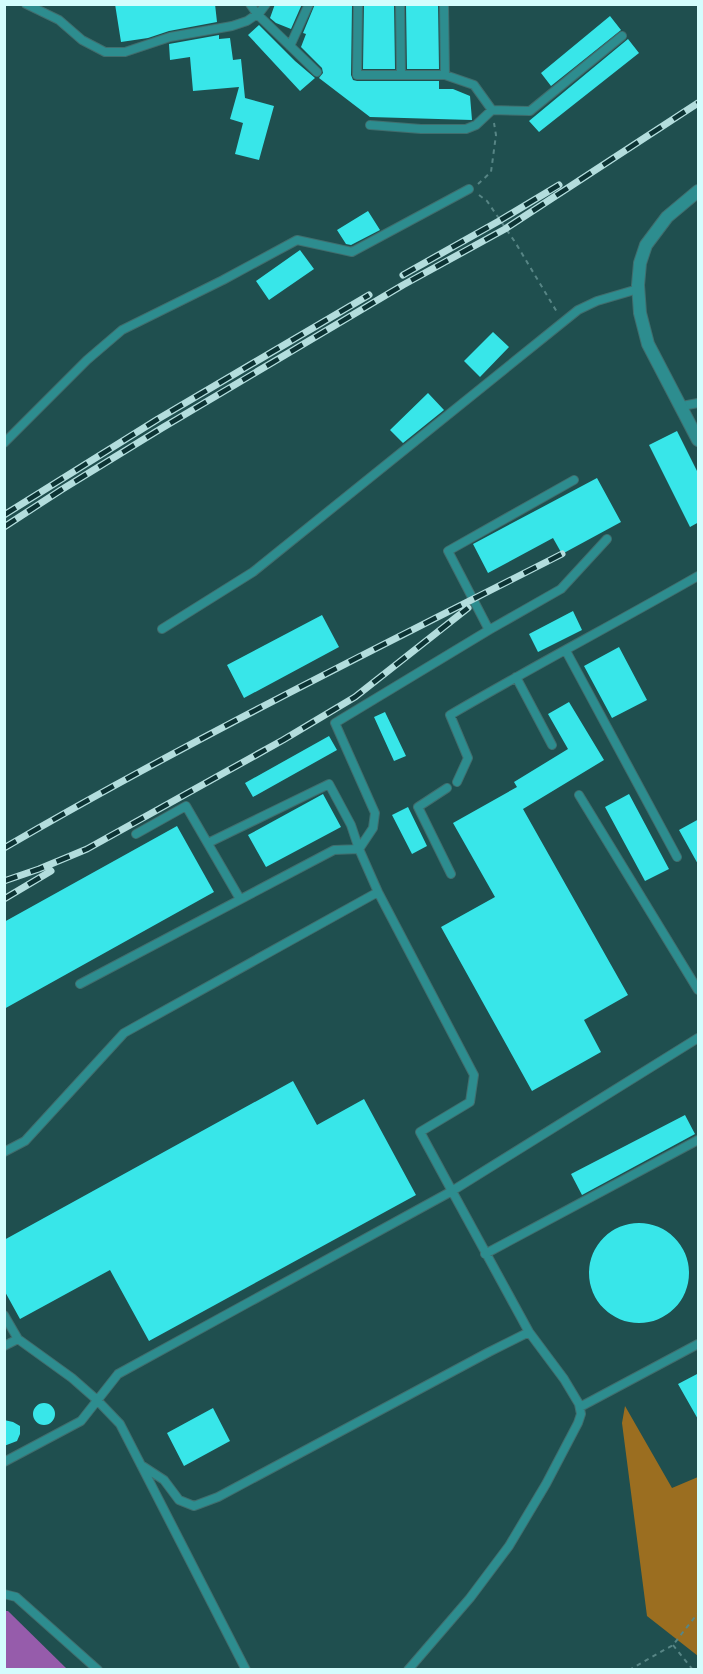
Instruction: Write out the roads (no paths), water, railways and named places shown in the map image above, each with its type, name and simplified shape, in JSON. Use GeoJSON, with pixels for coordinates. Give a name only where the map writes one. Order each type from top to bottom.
{"type":"FeatureCollection","features":[{"type":"Feature","properties":{"kind":"street"},"geometry":{"type":"LineString","coordinates":[[699,190],[667,217],[646,245],[640,262],[638,289],[640,313],[648,344],[699,440]]}},
{"type":"Feature","properties":{"kind":"lane"},"geometry":{"type":"LineString","coordinates":[[26,4],[59,20],[81,40],[105,52],[125,52],[170,37],[232,26],[247,21],[266,4]]}},
{"type":"Feature","properties":{"kind":"lane"},"geometry":{"type":"LineString","coordinates":[[250,4],[257,14],[317,72]]}},
{"type":"Feature","properties":{"kind":"lane"},"geometry":{"type":"LineString","coordinates":[[290,46],[309,4]]}},
{"type":"Feature","properties":{"kind":"lane"},"geometry":{"type":"LineString","coordinates":[[358,4],[357,75],[445,75],[474,85],[492,110]]}},
{"type":"Feature","properties":{"kind":"lane"},"geometry":{"type":"LineString","coordinates":[[400,4],[401,75]]}},
{"type":"Feature","properties":{"kind":"lane"},"geometry":{"type":"LineString","coordinates":[[444,4],[445,75]]}},
{"type":"Feature","properties":{"kind":"lane"},"geometry":{"type":"LineString","coordinates":[[370,125],[421,129],[466,129],[476,124],[492,110],[530,111],[622,36]]}},
{"type":"Feature","properties":{"kind":"lane"},"geometry":{"type":"LineString","coordinates":[[4,443],[87,360],[122,330],[297,240],[352,252],[469,189]]}},
{"type":"Feature","properties":{"kind":"lane"},"geometry":{"type":"LineString","coordinates":[[162,629],[253,572],[578,310],[597,301],[638,289]]}},
{"type":"Feature","properties":{"kind":"lane"},"geometry":{"type":"LineString","coordinates":[[681,406],[699,403]]}},
{"type":"Feature","properties":{"kind":"lane"},"geometry":{"type":"LineString","coordinates":[[489,630],[448,551],[574,480]]}},
{"type":"Feature","properties":{"kind":"lane"},"geometry":{"type":"LineString","coordinates":[[359,849],[373,828],[375,813],[334,723],[561,589],[607,539]]}},
{"type":"Feature","properties":{"kind":"lane"},"geometry":{"type":"LineString","coordinates":[[457,782],[468,758],[450,715],[699,576]]}},
{"type":"Feature","properties":{"kind":"lane"},"geometry":{"type":"LineString","coordinates":[[566,651],[677,857]]}},
{"type":"Feature","properties":{"kind":"lane"},"geometry":{"type":"LineString","coordinates":[[516,677],[552,745]]}},
{"type":"Feature","properties":{"kind":"lane"},"geometry":{"type":"LineString","coordinates":[[208,843],[329,784],[351,825],[378,892],[474,1076],[471,1101],[420,1132],[529,1332],[564,1379],[580,1407],[579,1423],[509,1546],[470,1598],[408,1670]]}},
{"type":"Feature","properties":{"kind":"lane"},"geometry":{"type":"LineString","coordinates":[[447,788],[418,807],[451,874]]}},
{"type":"Feature","properties":{"kind":"lane"},"geometry":{"type":"LineString","coordinates":[[579,795],[699,990]]}},
{"type":"Feature","properties":{"kind":"lane"},"geometry":{"type":"LineString","coordinates":[[136,834],[186,806],[240,900]]}},
{"type":"Feature","properties":{"kind":"lane"},"geometry":{"type":"LineString","coordinates":[[80,984],[334,850],[359,849]]}},
{"type":"Feature","properties":{"kind":"lane"},"geometry":{"type":"LineString","coordinates":[[4,1152],[25,1141],[124,1033],[378,892]]}},
{"type":"Feature","properties":{"kind":"lane"},"geometry":{"type":"LineString","coordinates":[[4,1462],[81,1421],[117,1374],[452,1191],[699,1038]]}},
{"type":"Feature","properties":{"kind":"lane"},"geometry":{"type":"LineString","coordinates":[[485,1254],[699,1140]]}},
{"type":"Feature","properties":{"kind":"lane"},"geometry":{"type":"LineString","coordinates":[[4,1315],[18,1339],[72,1378],[120,1424],[246,1670]]}},
{"type":"Feature","properties":{"kind":"lane"},"geometry":{"type":"LineString","coordinates":[[141,1465],[164,1480],[179,1500],[194,1506],[218,1497],[529,1332]]}},
{"type":"Feature","properties":{"kind":"lane"},"geometry":{"type":"LineString","coordinates":[[4,1346],[18,1339]]}},
{"type":"Feature","properties":{"kind":"lane"},"geometry":{"type":"LineString","coordinates":[[580,1407],[699,1344]]}},
{"type":"Feature","properties":{"kind":"lane"},"geometry":{"type":"LineString","coordinates":[[4,1594],[16,1597],[98,1670]]}},
{"type":"Feature","properties":{"kind":"railway"},"geometry":{"type":"LineString","coordinates":[[4,527],[162,428],[403,285],[505,229],[698,103]]}},
{"type":"Feature","properties":{"kind":"railway"},"geometry":{"type":"LineString","coordinates":[[403,275],[559,185]]}},
{"type":"Feature","properties":{"kind":"railway"},"geometry":{"type":"LineString","coordinates":[[4,515],[158,419],[369,295]]}},
{"type":"Feature","properties":{"kind":"railway"},"geometry":{"type":"LineString","coordinates":[[4,848],[211,733],[562,554]]}},
{"type":"Feature","properties":{"kind":"railway"},"geometry":{"type":"LineString","coordinates":[[4,881],[87,849],[283,740],[355,697],[468,608]]}},
{"type":"Feature","properties":{"kind":"railway"},"geometry":{"type":"LineString","coordinates":[[4,899],[51,871]]}}]}
